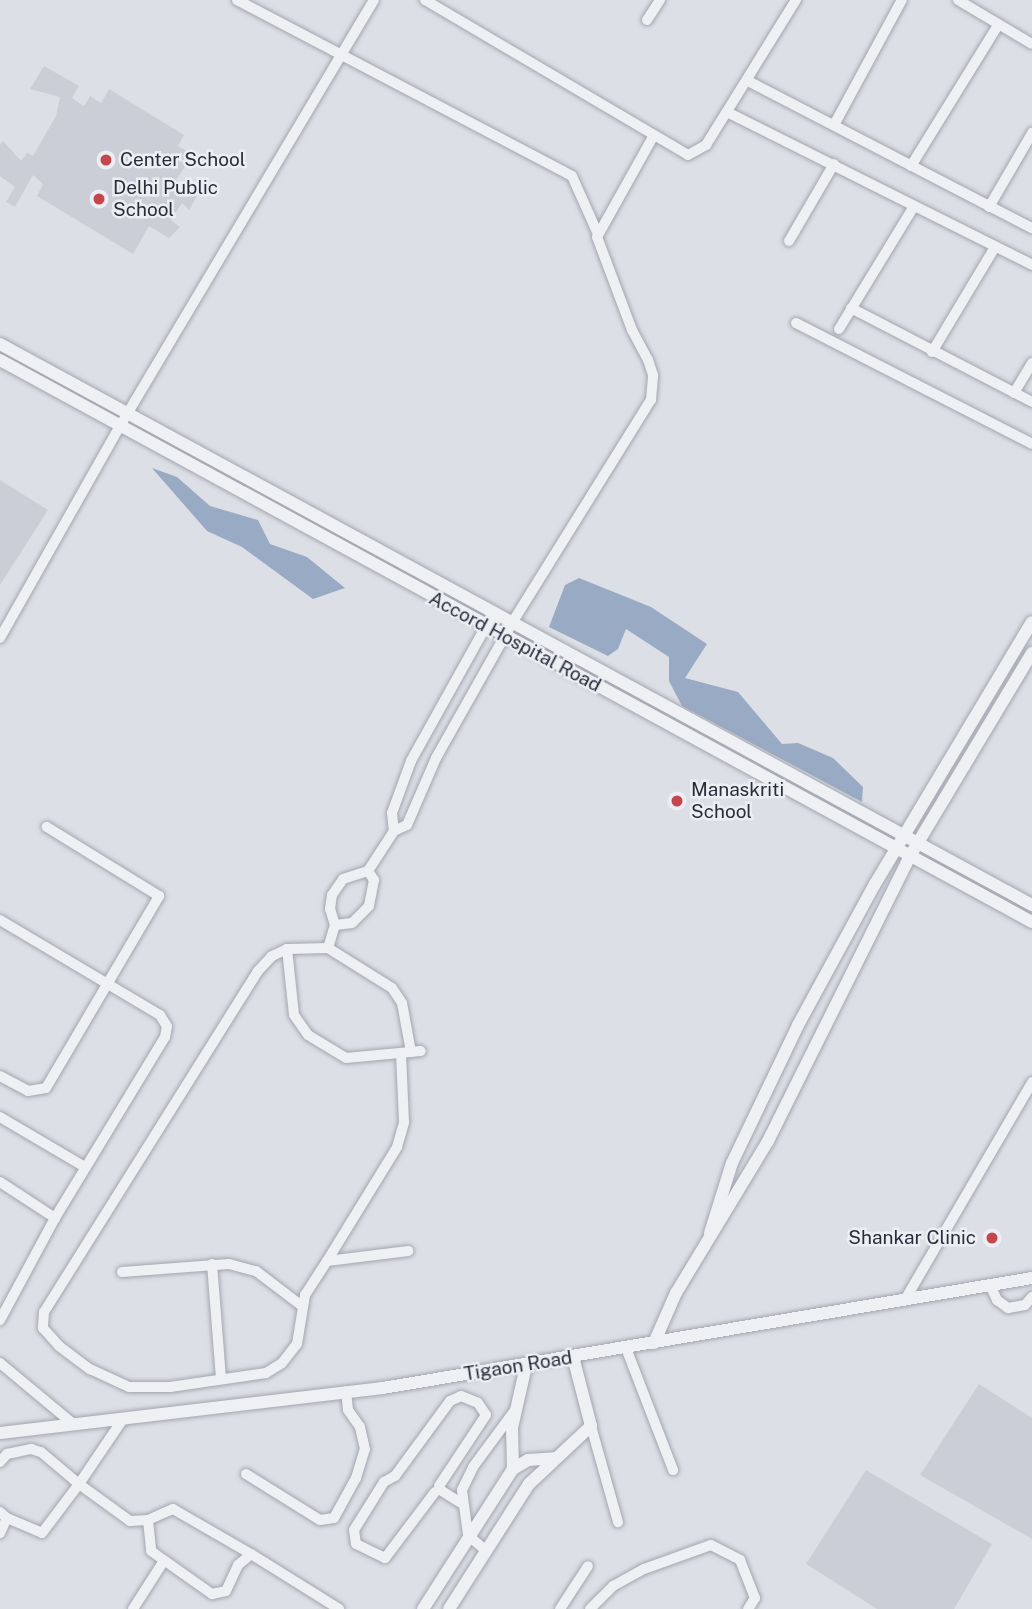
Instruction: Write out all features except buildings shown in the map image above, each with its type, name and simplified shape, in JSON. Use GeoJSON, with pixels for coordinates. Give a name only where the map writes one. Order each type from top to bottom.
{"type":"FeatureCollection","features":[{"type":"Feature","properties":{"kind":"street"},"geometry":{"type":"LineString","coordinates":[[237,0],[572,176],[597,232],[632,330],[649,360],[653,375],[651,400],[512,623],[436,758],[407,825],[394,831],[368,871],[343,879],[332,895],[330,909],[335,925],[328,948]]}},
{"type":"Feature","properties":{"kind":"street"},"geometry":{"type":"LineString","coordinates":[[0,638],[127,413],[374,0]]}},
{"type":"Feature","properties":{"kind":"street"},"geometry":{"type":"LineString","coordinates":[[425,0],[653,137],[694,154],[706,145],[729,113],[796,0]]}},
{"type":"Feature","properties":{"kind":"street"},"geometry":{"type":"LineString","coordinates":[[648,20],[660,0]]}},
{"type":"Feature","properties":{"kind":"street"},"geometry":{"type":"LineString","coordinates":[[834,125],[902,0]]}},
{"type":"Feature","properties":{"kind":"street"},"geometry":{"type":"LineString","coordinates":[[958,0],[1032,44]]}},
{"type":"Feature","properties":{"kind":"street"},"geometry":{"type":"LineString","coordinates":[[911,166],[998,24]]}},
{"type":"Feature","properties":{"kind":"street"},"geometry":{"type":"LineString","coordinates":[[748,81],[1032,228]]}},
{"type":"Feature","properties":{"kind":"street"},"geometry":{"type":"LineString","coordinates":[[729,113],[834,164],[913,208],[1032,265]]}},
{"type":"Feature","properties":{"kind":"street"},"geometry":{"type":"LineString","coordinates":[[989,207],[1032,133]]}},
{"type":"Feature","properties":{"kind":"street"},"geometry":{"type":"LineString","coordinates":[[597,232],[653,137]]}},
{"type":"Feature","properties":{"kind":"street"},"geometry":{"type":"LineString","coordinates":[[789,241],[834,164]]}},
{"type":"Feature","properties":{"kind":"street"},"geometry":{"type":"LineString","coordinates":[[839,329],[913,208]]}},
{"type":"Feature","properties":{"kind":"street"},"geometry":{"type":"LineString","coordinates":[[932,352],[995,247]]}},
{"type":"Feature","properties":{"kind":"street"},"geometry":{"type":"LineString","coordinates":[[851,308],[1032,402]]}},
{"type":"Feature","properties":{"kind":"street"},"geometry":{"type":"LineString","coordinates":[[796,323],[1032,444]]}},
{"type":"Feature","properties":{"kind":"street"},"geometry":{"type":"LineString","coordinates":[[0,344],[1032,905]]}},
{"type":"Feature","properties":{"kind":"street","name":"Accord Hospital Road"},"geometry":{"type":"LineString","coordinates":[[0,360],[1032,922]]}},
{"type":"Feature","properties":{"kind":"street"},"geometry":{"type":"LineString","coordinates":[[1014,393],[1032,363]]}},
{"type":"Feature","properties":{"kind":"street"},"geometry":{"type":"LineString","coordinates":[[394,831],[392,813],[411,761],[492,613]]}},
{"type":"Feature","properties":{"kind":"street"},"geometry":{"type":"LineString","coordinates":[[709,1239],[732,1163],[798,1025],[904,834],[1032,622]]}},
{"type":"Feature","properties":{"kind":"street"},"geometry":{"type":"LineString","coordinates":[[654,1343],[666,1311],[768,1140],[910,856],[1032,653]]}},
{"type":"Feature","properties":{"kind":"street"},"geometry":{"type":"LineString","coordinates":[[0,1076],[27,1090],[46,1088],[105,982],[159,895],[47,827]]}},
{"type":"Feature","properties":{"kind":"street"},"geometry":{"type":"LineString","coordinates":[[335,925],[352,923],[369,906],[374,880],[368,871]]}},
{"type":"Feature","properties":{"kind":"street"},"geometry":{"type":"LineString","coordinates":[[0,920],[160,1015],[167,1026],[165,1037],[55,1218],[0,1320]]}},
{"type":"Feature","properties":{"kind":"street"},"geometry":{"type":"LineString","coordinates":[[287,948],[294,1015],[302,1031],[346,1058],[411,1052]]}},
{"type":"Feature","properties":{"kind":"street"},"geometry":{"type":"LineString","coordinates":[[287,948],[328,948],[391,988],[402,1003],[411,1052],[400,1137],[384,1172],[327,1261],[302,1306],[297,1344],[282,1363],[266,1373],[130,1387],[100,1375],[48,1337],[42,1319],[258,971],[272,956],[287,948]]}},
{"type":"Feature","properties":{"kind":"street"},"geometry":{"type":"LineString","coordinates":[[906,1298],[1032,1082]]}},
{"type":"Feature","properties":{"kind":"street"},"geometry":{"type":"LineString","coordinates":[[0,1117],[86,1167]]}},
{"type":"Feature","properties":{"kind":"street"},"geometry":{"type":"LineString","coordinates":[[0,1182],[55,1218]]}},
{"type":"Feature","properties":{"kind":"street"},"geometry":{"type":"LineString","coordinates":[[327,1261],[408,1251]]}},
{"type":"Feature","properties":{"kind":"street"},"geometry":{"type":"LineString","coordinates":[[212,1264],[221,1379]]}},
{"type":"Feature","properties":{"kind":"street"},"geometry":{"type":"LineString","coordinates":[[122,1272],[212,1264],[249,1268],[302,1306]]}},
{"type":"Feature","properties":{"kind":"street","name":"Tigaon Road"},"geometry":{"type":"LineString","coordinates":[[0,1433],[527,1366],[1032,1278]]}},
{"type":"Feature","properties":{"kind":"street"},"geometry":{"type":"LineString","coordinates":[[990,1285],[997,1300],[1008,1308],[1025,1306],[1032,1299]]}},
{"type":"Feature","properties":{"kind":"street"},"geometry":{"type":"LineString","coordinates":[[626,1348],[673,1470]]}},
{"type":"Feature","properties":{"kind":"street"},"geometry":{"type":"LineString","coordinates":[[573,1357],[618,1522]]}},
{"type":"Feature","properties":{"kind":"street"},"geometry":{"type":"LineString","coordinates":[[0,1363],[72,1423]]}},
{"type":"Feature","properties":{"kind":"street"},"geometry":{"type":"LineString","coordinates":[[423,1609],[468,1535],[486,1517],[513,1469],[515,1410],[527,1366]]}},
{"type":"Feature","properties":{"kind":"street"},"geometry":{"type":"LineString","coordinates":[[246,1474],[320,1520],[334,1518],[356,1478],[365,1449],[360,1427],[348,1410],[346,1391]]}},
{"type":"Feature","properties":{"kind":"street"},"geometry":{"type":"LineString","coordinates":[[461,1396],[478,1403],[486,1415],[438,1490],[385,1558],[356,1544],[354,1530],[384,1482],[395,1476],[450,1401],[461,1396]]}},
{"type":"Feature","properties":{"kind":"street"},"geometry":{"type":"LineString","coordinates":[[484,1549],[468,1535],[461,1503],[466,1479],[515,1410]]}},
{"type":"Feature","properties":{"kind":"street"},"geometry":{"type":"LineString","coordinates":[[0,1533],[4,1515],[42,1533],[123,1419]]}},
{"type":"Feature","properties":{"kind":"street"},"geometry":{"type":"LineString","coordinates":[[449,1609],[484,1549],[529,1483],[591,1426]]}},
{"type":"Feature","properties":{"kind":"street"},"geometry":{"type":"LineString","coordinates":[[0,1462],[7,1454],[31,1449],[41,1452],[130,1521],[148,1520],[173,1509],[339,1609]]}},
{"type":"Feature","properties":{"kind":"street"},"geometry":{"type":"LineString","coordinates":[[513,1469],[528,1460],[555,1458]]}},
{"type":"Feature","properties":{"kind":"street"},"geometry":{"type":"LineString","coordinates":[[438,1490],[461,1503]]}},
{"type":"Feature","properties":{"kind":"street"},"geometry":{"type":"LineString","coordinates":[[148,1520],[148,1544],[163,1562],[217,1595],[226,1591],[239,1565],[251,1554]]}},
{"type":"Feature","properties":{"kind":"street"},"geometry":{"type":"LineString","coordinates":[[596,1607],[612,1586],[644,1569],[711,1545],[740,1560],[755,1598],[748,1609]]}},
{"type":"Feature","properties":{"kind":"street"},"geometry":{"type":"LineString","coordinates":[[133,1609],[163,1562]]}},
{"type":"Feature","properties":{"kind":"street"},"geometry":{"type":"LineString","coordinates":[[560,1609],[588,1566]]}},
{"type":"Feature","properties":{"kind":"shaded area","name":"Center School"},"geometry":{"type":"Polygon","coordinates":[[[44,66],[79,86],[72,98],[84,106],[90,96],[101,103],[109,89],[184,135],[178,146],[193,155],[176,180],[198,194],[189,210],[182,203],[171,220],[180,227],[169,238],[149,226],[133,254],[37,196],[43,184],[33,175],[15,207],[6,202],[15,187],[0,176],[0,145],[3,141],[21,161],[27,153],[33,156],[56,116],[60,97],[30,89],[44,66]]]}},
{"type":"Feature","properties":{"kind":"shaded area"},"geometry":{"type":"Polygon","coordinates":[[[0,480],[48,510],[0,585],[0,480]]]}},
{"type":"Feature","properties":{"kind":"shaded area"},"geometry":{"type":"Polygon","coordinates":[[[979,1384],[1032,1418],[1032,1539],[920,1475],[979,1384]]]}},
{"type":"Feature","properties":{"kind":"shaded area"},"geometry":{"type":"Polygon","coordinates":[[[866,1470],[992,1544],[954,1609],[877,1609],[806,1564],[866,1470]]]}},
{"type":"Feature","properties":{"kind":"water"},"geometry":{"type":"Polygon","coordinates":[[[152,468],[177,477],[210,506],[258,520],[270,544],[307,557],[345,588],[313,599],[242,547],[207,531],[152,468]]]}},
{"type":"Feature","properties":{"kind":"water"},"geometry":{"type":"Polygon","coordinates":[[[579,578],[651,607],[707,644],[685,678],[738,692],[782,744],[798,743],[833,758],[863,787],[862,802],[682,706],[669,681],[669,657],[626,629],[618,649],[608,656],[549,627],[565,585],[579,578]]]}},
{"type":"Feature","properties":{"kind":"place","name":"Center School"},"geometry":{"type":"Point","coordinates":[106,160]}},
{"type":"Feature","properties":{"kind":"place","name":"Delhi Public School"},"geometry":{"type":"Point","coordinates":[99,199]}},
{"type":"Feature","properties":{"kind":"place","name":"Manaskriti School"},"geometry":{"type":"Point","coordinates":[677,801]}},
{"type":"Feature","properties":{"kind":"place","name":"Shankar Clinic"},"geometry":{"type":"Point","coordinates":[992,1238]}}]}
